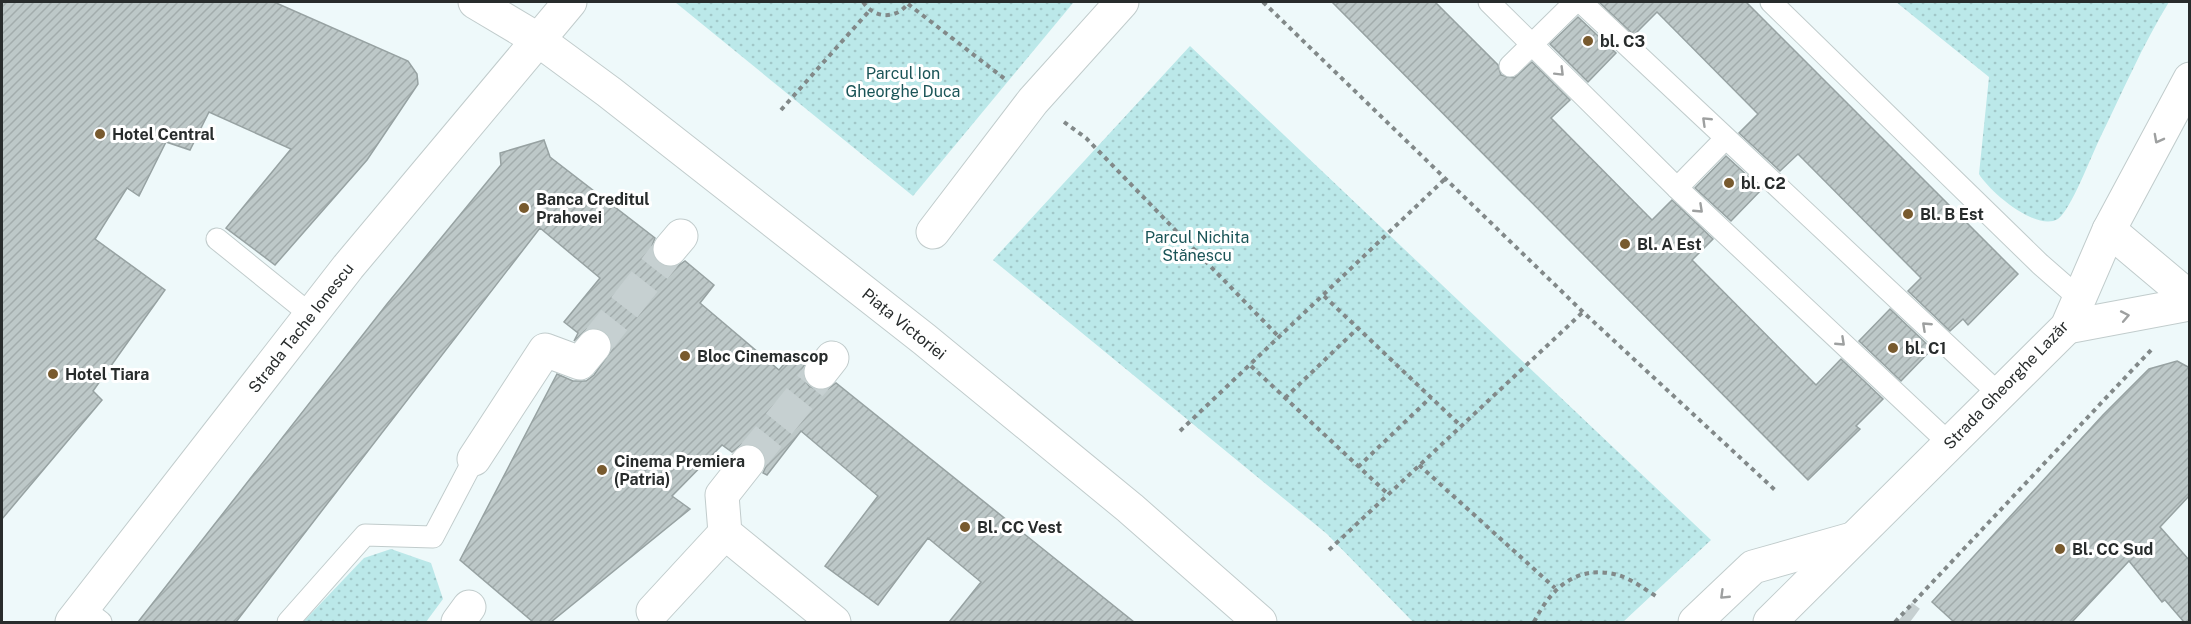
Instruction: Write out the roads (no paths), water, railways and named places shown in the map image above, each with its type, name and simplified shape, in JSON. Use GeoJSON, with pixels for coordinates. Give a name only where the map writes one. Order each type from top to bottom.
{"type":"FeatureCollection","features":[{"type":"Feature","properties":{"kind":"main road","name":"Piața Victoriei"},"geometry":{"type":"LineString","coordinates":[[475,2],[537,39],[619,99],[924,339],[1130,508],[1260,622]]}},
{"type":"Feature","properties":{"kind":"main road","name":"Strada Tache Ionescu"},"geometry":{"type":"LineString","coordinates":[[86,618],[311,315],[386,221],[570,2]]}},
{"type":"Feature","properties":{"kind":"main road"},"geometry":{"type":"LineString","coordinates":[[933,232],[1033,101],[1122,2]]}},
{"type":"Feature","properties":{"kind":"main road","name":"Strada Gheorghe Lazăr"},"geometry":{"type":"LineString","coordinates":[[1770,622],[1950,444],[2073,313],[2109,230],[2190,80]]}},
{"type":"Feature","properties":{"kind":"main road"},"geometry":{"type":"LineString","coordinates":[[2109,230],[2190,298]]}},
{"type":"Feature","properties":{"kind":"main road"},"geometry":{"type":"LineString","coordinates":[[2073,313],[2190,304]]}},
{"type":"Feature","properties":{"kind":"main road"},"geometry":{"type":"LineString","coordinates":[[474,459],[544,350],[580,363],[594,346]]}},
{"type":"Feature","properties":{"kind":"main road"},"geometry":{"type":"LineString","coordinates":[[748,462],[722,495],[725,533],[834,622]]}},
{"type":"Feature","properties":{"kind":"main road"},"geometry":{"type":"LineString","coordinates":[[652,611],[725,533]]}},
{"type":"Feature","properties":{"kind":"main road","name":"Strada Gheorghe Lazăr"},"geometry":{"type":"LineString","coordinates":[[1695,622],[1753,567],[1854,539]]}},
{"type":"Feature","properties":{"kind":"lane"},"geometry":{"type":"LineString","coordinates":[[1489,2],[1677,188],[1950,444]]}},
{"type":"Feature","properties":{"kind":"lane"},"geometry":{"type":"LineString","coordinates":[[1510,66],[1575,2]]}},
{"type":"Feature","properties":{"kind":"lane"},"geometry":{"type":"LineString","coordinates":[[1581,2],[1999,394]]}},
{"type":"Feature","properties":{"kind":"lane"},"geometry":{"type":"LineString","coordinates":[[1770,2],[2040,264],[2073,313]]}},
{"type":"Feature","properties":{"kind":"lane"},"geometry":{"type":"LineString","coordinates":[[1677,188],[1725,139]]}},
{"type":"Feature","properties":{"kind":"lane"},"geometry":{"type":"LineString","coordinates":[[217,239],[311,315]]}},
{"type":"Feature","properties":{"kind":"lane"},"geometry":{"type":"LineString","coordinates":[[288,622],[365,535],[433,537],[474,459]]}},
{"type":"Feature","properties":{"kind":"tunnel"},"geometry":{"type":"LineString","coordinates":[[594,346],[670,249]]}},
{"type":"Feature","properties":{"kind":"tunnel"},"geometry":{"type":"LineString","coordinates":[[748,462],[821,372]]}},
{"type":"Feature","properties":{"kind":"tunnel"},"geometry":{"type":"LineString","coordinates":[[1902,616],[1910,622]]}},
{"type":"Feature","properties":{"kind":"place","name":"bl. C3"},"geometry":{"type":"Point","coordinates":[1588,41]}},
{"type":"Feature","properties":{"kind":"place","name":"Hotel Central"},"geometry":{"type":"Point","coordinates":[100,134]}},
{"type":"Feature","properties":{"kind":"place","name":"bl. C2"},"geometry":{"type":"Point","coordinates":[1729,183]}},
{"type":"Feature","properties":{"kind":"place","name":"Banca Creditul Prahovei"},"geometry":{"type":"Point","coordinates":[524,208]}},
{"type":"Feature","properties":{"kind":"place","name":"Bl. B Est"},"geometry":{"type":"Point","coordinates":[1908,214]}},
{"type":"Feature","properties":{"kind":"place","name":"Bl. A Est"},"geometry":{"type":"Point","coordinates":[1625,244]}},
{"type":"Feature","properties":{"kind":"place","name":"bl. C1"},"geometry":{"type":"Point","coordinates":[1893,348]}},
{"type":"Feature","properties":{"kind":"place","name":"Bloc Cinemascop"},"geometry":{"type":"Point","coordinates":[685,356]}},
{"type":"Feature","properties":{"kind":"place","name":"Hotel Tiara"},"geometry":{"type":"Point","coordinates":[53,374]}},
{"type":"Feature","properties":{"kind":"place","name":"Cinema Premiera (Patria)"},"geometry":{"type":"Point","coordinates":[602,470]}},
{"type":"Feature","properties":{"kind":"place","name":"Bl. CC Vest"},"geometry":{"type":"Point","coordinates":[965,527]}},
{"type":"Feature","properties":{"kind":"place","name":"Bl. CC Sud"},"geometry":{"type":"Point","coordinates":[2060,549]}},
{"type":"Feature","properties":{"kind":"park label","name":"Parcul Ion Gheorghe Duca"},"geometry":{"type":"Point","coordinates":[903,82]}},
{"type":"Feature","properties":{"kind":"park label","name":"Parcul Nichita Stănescu"},"geometry":{"type":"Point","coordinates":[1197,246]}}]}
